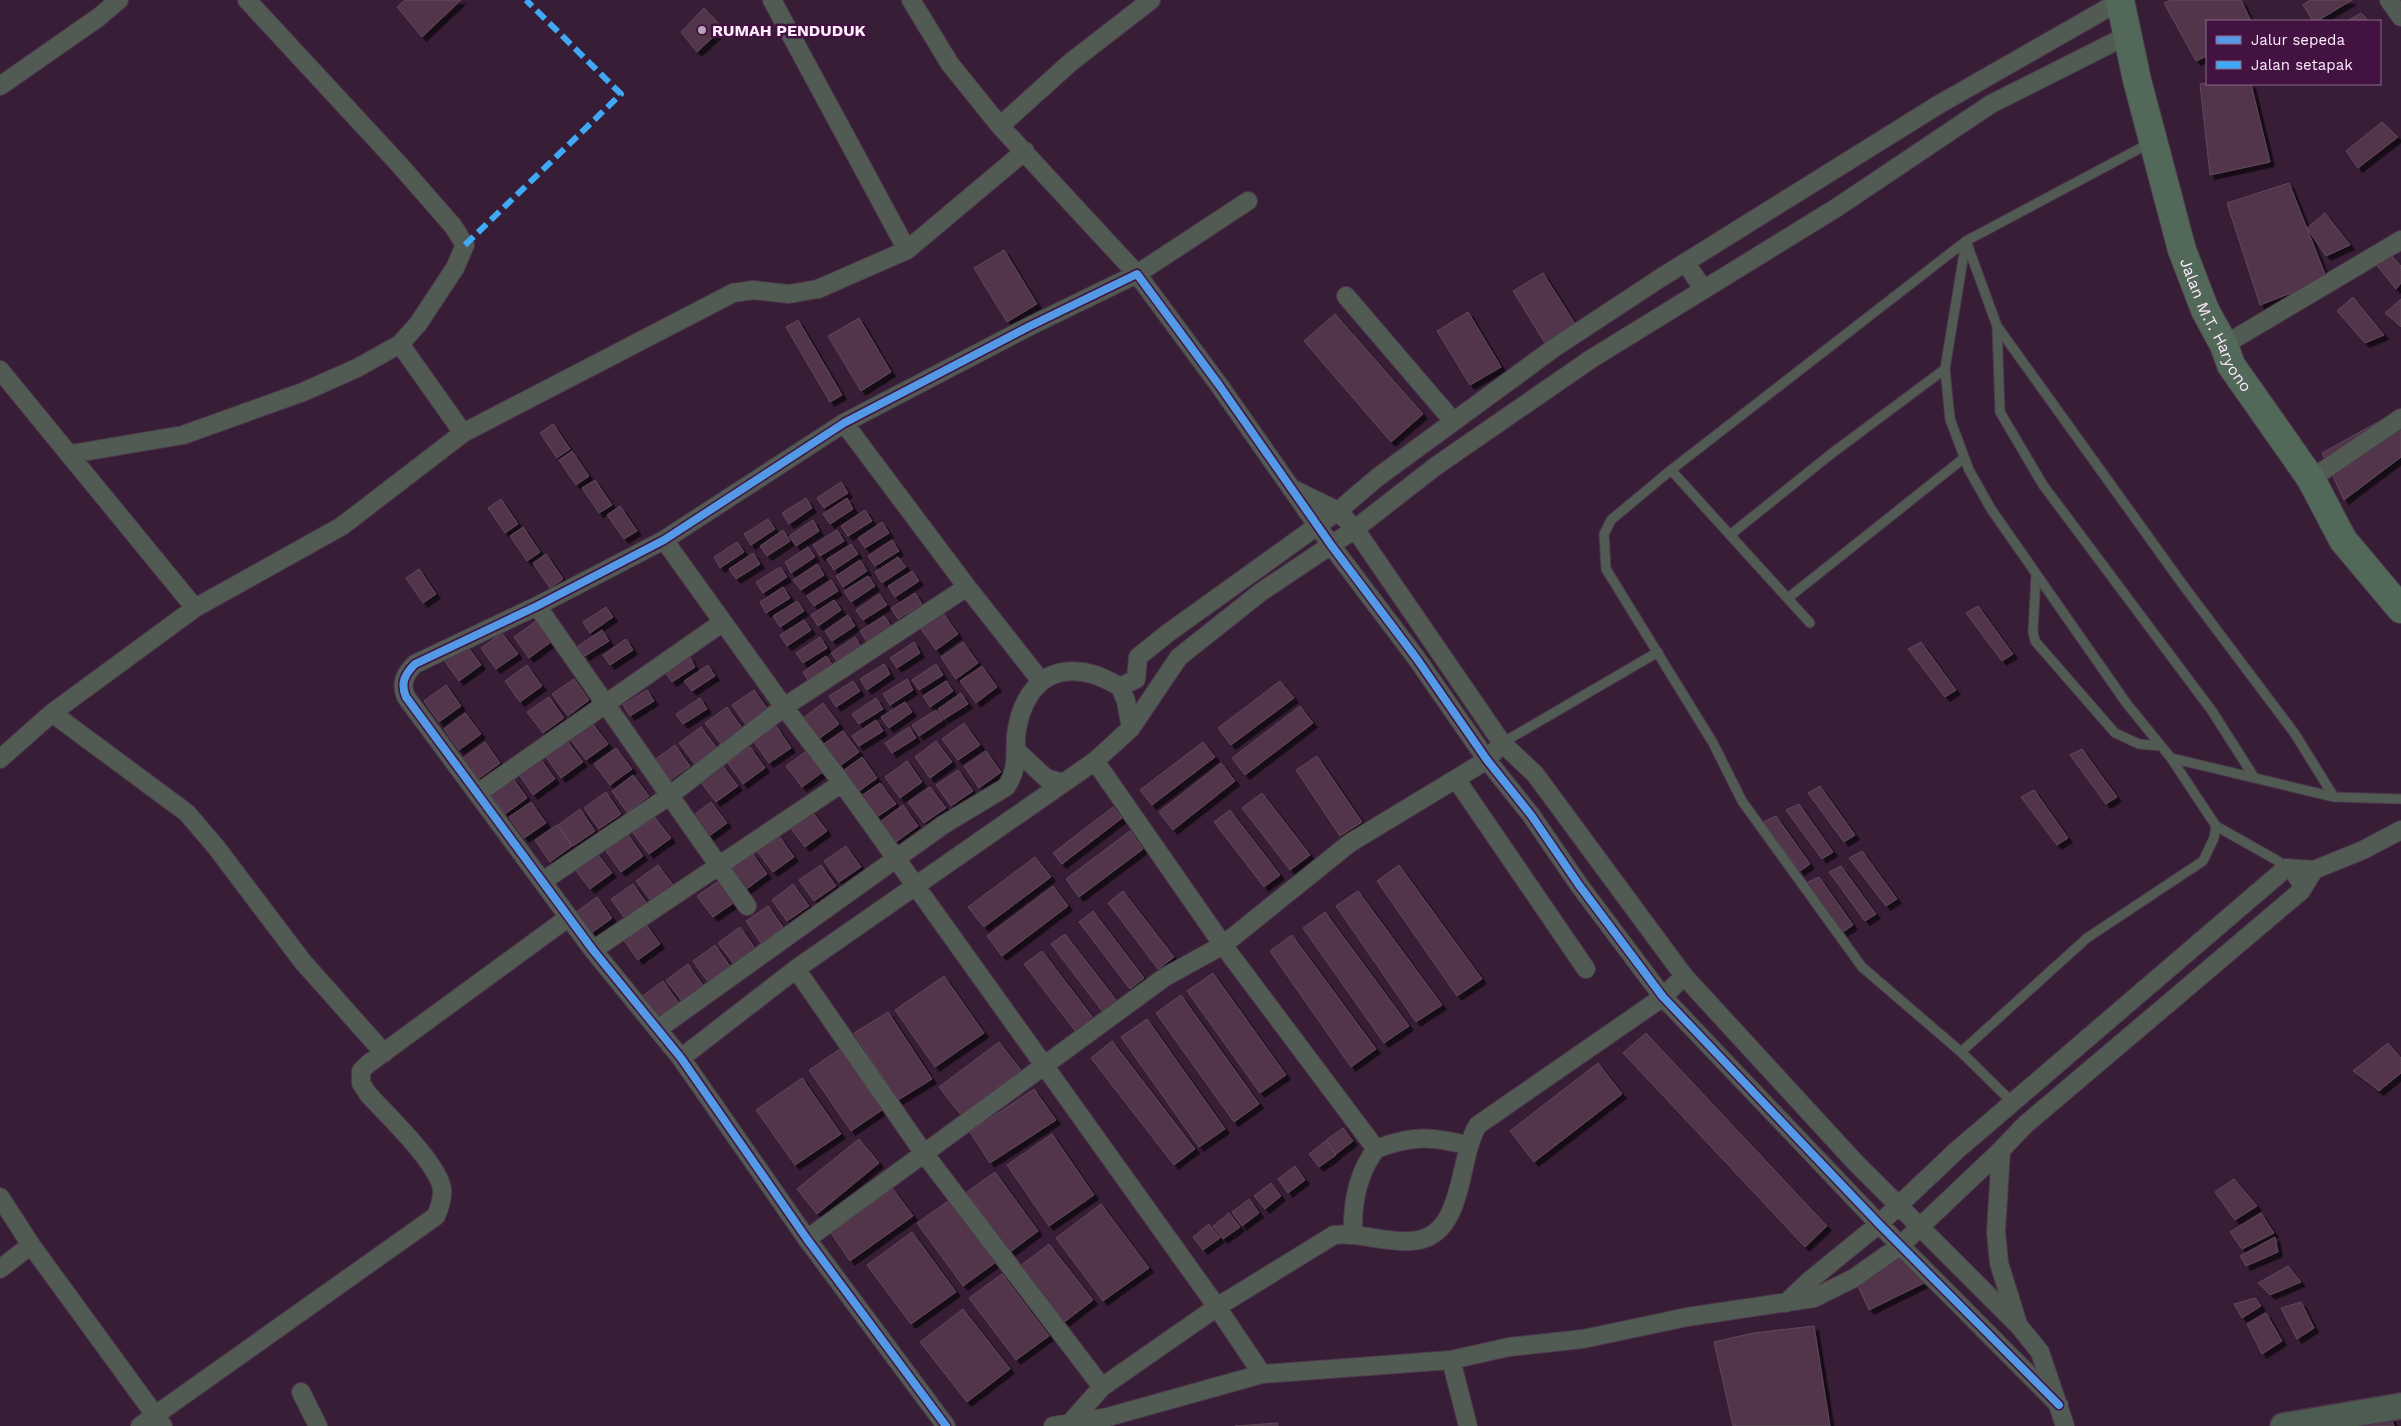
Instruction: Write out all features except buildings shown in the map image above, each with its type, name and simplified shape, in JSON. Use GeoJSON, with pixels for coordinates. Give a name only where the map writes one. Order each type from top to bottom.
{"type":"FeatureCollection","features":[{"type":"Feature","properties":{"kind":"highway","name":"Jalan M.T. Haryono"},"geometry":{"type":"LineString","coordinates":[[2120,1],[2137,80],[2182,250],[2205,310],[2224,345],[2230,365],[2311,479],[2343,540],[2401,609]]}},
{"type":"Feature","properties":{"kind":"main road"},"geometry":{"type":"LineString","coordinates":[[2283,1426],[2401,1406]]}},
{"type":"Feature","properties":{"kind":"street"},"geometry":{"type":"LineString","coordinates":[[0,86],[99,17],[119,0]]}},
{"type":"Feature","properties":{"kind":"street"},"geometry":{"type":"LineString","coordinates":[[71,454],[183,435],[234,419],[357,368],[400,344],[418,324],[455,268],[465,245],[453,226],[403,169],[247,0]]}},
{"type":"Feature","properties":{"kind":"street"},"geometry":{"type":"LineString","coordinates":[[772,0],[907,250]]}},
{"type":"Feature","properties":{"kind":"street"},"geometry":{"type":"LineString","coordinates":[[911,0],[950,64],[1000,126],[1137,274],[1219,385],[1331,545],[1417,659],[1487,760],[1531,815],[1579,885],[1663,997],[1879,1224],[2059,1405]]}},
{"type":"Feature","properties":{"kind":"street"},"geometry":{"type":"LineString","coordinates":[[1000,126],[1133,6],[1151,0]]}},
{"type":"Feature","properties":{"kind":"street"},"geometry":{"type":"LineString","coordinates":[[2389,0],[2401,17]]}},
{"type":"Feature","properties":{"kind":"street"},"geometry":{"type":"LineString","coordinates":[[1120,687],[1136,679],[1138,657],[1153,645],[1338,511],[1378,477],[1554,348],[1938,105],[2120,1]]}},
{"type":"Feature","properties":{"kind":"street"},"geometry":{"type":"LineString","coordinates":[[681,1058],[796,969],[1095,761],[1130,728],[1179,657],[1261,592],[1355,529],[1436,466],[1574,370],[1836,208],[1991,104],[2128,35]]}},
{"type":"Feature","properties":{"kind":"street"},"geometry":{"type":"LineString","coordinates":[[0,758],[52,713],[195,608],[342,526],[462,433],[733,293],[753,290],[788,294],[818,289],[907,250],[1025,151]]}},
{"type":"Feature","properties":{"kind":"street"},"geometry":{"type":"LineString","coordinates":[[946,1426],[807,1239],[681,1058],[593,950],[406,697],[403,690],[406,673],[416,664],[537,606],[664,540],[844,423],[1030,326],[1137,274],[1248,201]]}},
{"type":"Feature","properties":{"kind":"street"},"geometry":{"type":"LineString","coordinates":[[2224,345],[2401,240]]}},
{"type":"Feature","properties":{"kind":"street"},"geometry":{"type":"LineString","coordinates":[[1686,263],[1703,289]]}},
{"type":"Feature","properties":{"kind":"street"},"geometry":{"type":"LineString","coordinates":[[1346,296],[1453,421]]}},
{"type":"Feature","properties":{"kind":"street"},"geometry":{"type":"LineString","coordinates":[[400,344],[462,433]]}},
{"type":"Feature","properties":{"kind":"street"},"geometry":{"type":"LineString","coordinates":[[0,370],[71,454],[195,608]]}},
{"type":"Feature","properties":{"kind":"street"},"geometry":{"type":"LineString","coordinates":[[2311,479],[2401,418]]}},
{"type":"Feature","properties":{"kind":"street"},"geometry":{"type":"LineString","coordinates":[[844,423],[967,587],[1041,681]]}},
{"type":"Feature","properties":{"kind":"street"},"geometry":{"type":"LineString","coordinates":[[1292,488],[1338,511],[1355,529],[1502,743],[1535,774],[1684,976],[1742,1041],[1897,1206],[1920,1226],[2019,1326],[2040,1352],[2059,1405],[2064,1426]]}},
{"type":"Feature","properties":{"kind":"street"},"geometry":{"type":"LineString","coordinates":[[664,540],[784,707],[842,783],[1217,1307],[1262,1374]]}},
{"type":"Feature","properties":{"kind":"street"},"geometry":{"type":"LineString","coordinates":[[543,881],[669,796],[784,707],[967,587]]}},
{"type":"Feature","properties":{"kind":"street"},"geometry":{"type":"LineString","coordinates":[[537,606],[747,906]]}},
{"type":"Feature","properties":{"kind":"street"},"geometry":{"type":"LineString","coordinates":[[478,793],[723,622]]}},
{"type":"Feature","properties":{"kind":"street"},"geometry":{"type":"LineString","coordinates":[[658,1029],[847,892],[943,826],[1006,787],[1013,778],[1017,751],[1016,736],[1023,708],[1035,687],[1041,681],[1056,674],[1083,672],[1104,677],[1120,687],[1126,701],[1130,728]]}},
{"type":"Feature","properties":{"kind":"street"},"geometry":{"type":"LineString","coordinates":[[52,713],[187,813],[216,847],[303,962],[384,1053]]}},
{"type":"Feature","properties":{"kind":"street"},"geometry":{"type":"LineString","coordinates":[[807,1239],[923,1152],[1165,977],[1223,945],[1350,843],[1487,760],[1502,743]]}},
{"type":"Feature","properties":{"kind":"street"},"geometry":{"type":"LineString","coordinates":[[1017,751],[1046,778],[1063,783]]}},
{"type":"Feature","properties":{"kind":"street"},"geometry":{"type":"LineString","coordinates":[[1095,761],[1223,945],[1376,1149]]}},
{"type":"Feature","properties":{"kind":"street"},"geometry":{"type":"LineString","coordinates":[[1456,779],[1586,969]]}},
{"type":"Feature","properties":{"kind":"street"},"geometry":{"type":"LineString","coordinates":[[593,950],[842,783]]}},
{"type":"Feature","properties":{"kind":"street"},"geometry":{"type":"LineString","coordinates":[[1786,1304],[1809,1280],[1879,1224],[1956,1151],[2286,868],[2314,870],[2363,850],[2401,830]]}},
{"type":"Feature","properties":{"kind":"street"},"geometry":{"type":"LineString","coordinates":[[1053,1426],[1108,1416],[1262,1374],[1451,1360],[1510,1347],[1582,1339],[1687,1317],[1786,1304],[1814,1298],[1854,1278],[1901,1245],[2026,1124],[2300,890],[2314,870]]}},
{"type":"Feature","properties":{"kind":"street"},"geometry":{"type":"LineString","coordinates":[[140,1426],[159,1420],[436,1216],[442,1197],[442,1188],[431,1165],[368,1094],[361,1083],[361,1072],[569,917]]}},
{"type":"Feature","properties":{"kind":"street"},"geometry":{"type":"LineString","coordinates":[[796,969],[923,1152],[1102,1387]]}},
{"type":"Feature","properties":{"kind":"street"},"geometry":{"type":"LineString","coordinates":[[1071,1422],[1102,1387],[1217,1307],[1334,1235],[1353,1234],[1413,1242],[1426,1238],[1438,1229],[1455,1203],[1472,1134],[1486,1118],[1663,997],[1684,976]]}},
{"type":"Feature","properties":{"kind":"street"},"geometry":{"type":"LineString","coordinates":[[2013,1103],[2026,1124]]}},
{"type":"Feature","properties":{"kind":"street"},"geometry":{"type":"LineString","coordinates":[[1353,1234],[1353,1212],[1361,1172],[1376,1149],[1407,1140],[1436,1137],[1469,1146]]}},
{"type":"Feature","properties":{"kind":"street"},"geometry":{"type":"LineString","coordinates":[[2001,1150],[1996,1232],[1999,1263],[2019,1326]]}},
{"type":"Feature","properties":{"kind":"street"},"geometry":{"type":"LineString","coordinates":[[0,1197],[31,1244],[159,1420]]}},
{"type":"Feature","properties":{"kind":"street"},"geometry":{"type":"LineString","coordinates":[[0,1269],[31,1244]]}},
{"type":"Feature","properties":{"kind":"street"},"geometry":{"type":"LineString","coordinates":[[1451,1360],[1468,1426]]}},
{"type":"Feature","properties":{"kind":"street"},"geometry":{"type":"LineString","coordinates":[[301,1392],[318,1426]]}},
{"type":"Feature","properties":{"kind":"lane"},"geometry":{"type":"LineString","coordinates":[[2013,1103],[1961,1052],[1862,967],[1742,801],[1713,742],[1606,569],[1604,534],[1611,520],[1671,470],[1966,241],[2153,141]]}},
{"type":"Feature","properties":{"kind":"lane"},"geometry":{"type":"LineString","coordinates":[[1966,241],[1997,326],[2183,585],[2295,734],[2334,797]]}},
{"type":"Feature","properties":{"kind":"lane"},"geometry":{"type":"LineString","coordinates":[[1966,241],[1945,369],[1950,419],[1964,458],[1991,509],[2127,704],[2172,758],[2216,826],[2286,868],[2300,890]]}},
{"type":"Feature","properties":{"kind":"lane"},"geometry":{"type":"LineString","coordinates":[[1997,326],[2000,412],[2043,485],[2212,712],[2254,777]]}},
{"type":"Feature","properties":{"kind":"lane"},"geometry":{"type":"LineString","coordinates":[[1730,535],[1831,454],[1945,369]]}},
{"type":"Feature","properties":{"kind":"lane"},"geometry":{"type":"LineString","coordinates":[[1788,598],[1964,458]]}},
{"type":"Feature","properties":{"kind":"lane"},"geometry":{"type":"LineString","coordinates":[[1671,470],[1810,623]]}},
{"type":"Feature","properties":{"kind":"lane"},"geometry":{"type":"LineString","coordinates":[[2036,574],[2033,632],[2035,641],[2115,733],[2139,744],[2161,746]]}},
{"type":"Feature","properties":{"kind":"lane"},"geometry":{"type":"LineString","coordinates":[[1502,743],[1658,652]]}},
{"type":"Feature","properties":{"kind":"lane"},"geometry":{"type":"LineString","coordinates":[[2172,758],[2334,797],[2401,799]]}},
{"type":"Feature","properties":{"kind":"lane"},"geometry":{"type":"LineString","coordinates":[[1961,1052],[2087,938],[2203,861],[2214,838],[2216,826]]}},
{"type":"Feature","properties":{"kind":"marked path"},"geometry":{"type":"LineString","coordinates":[[465,245],[621,94],[526,0]]}},
{"type":"Feature","properties":{"kind":"cycle path"},"geometry":{"type":"LineString","coordinates":[[946,1426],[807,1239],[681,1058],[593,950],[406,697],[403,687],[404,679],[415,664],[537,606],[664,540],[844,423],[1030,326],[1137,274],[1219,385],[1331,545],[1417,659],[1487,760],[1531,815],[1579,885],[1663,997],[1879,1224],[2059,1405]]}},
{"type":"Feature","properties":{"kind":"place","name":"RUMAH PENDUDUK"},"geometry":{"type":"Point","coordinates":[702,30]}}]}
